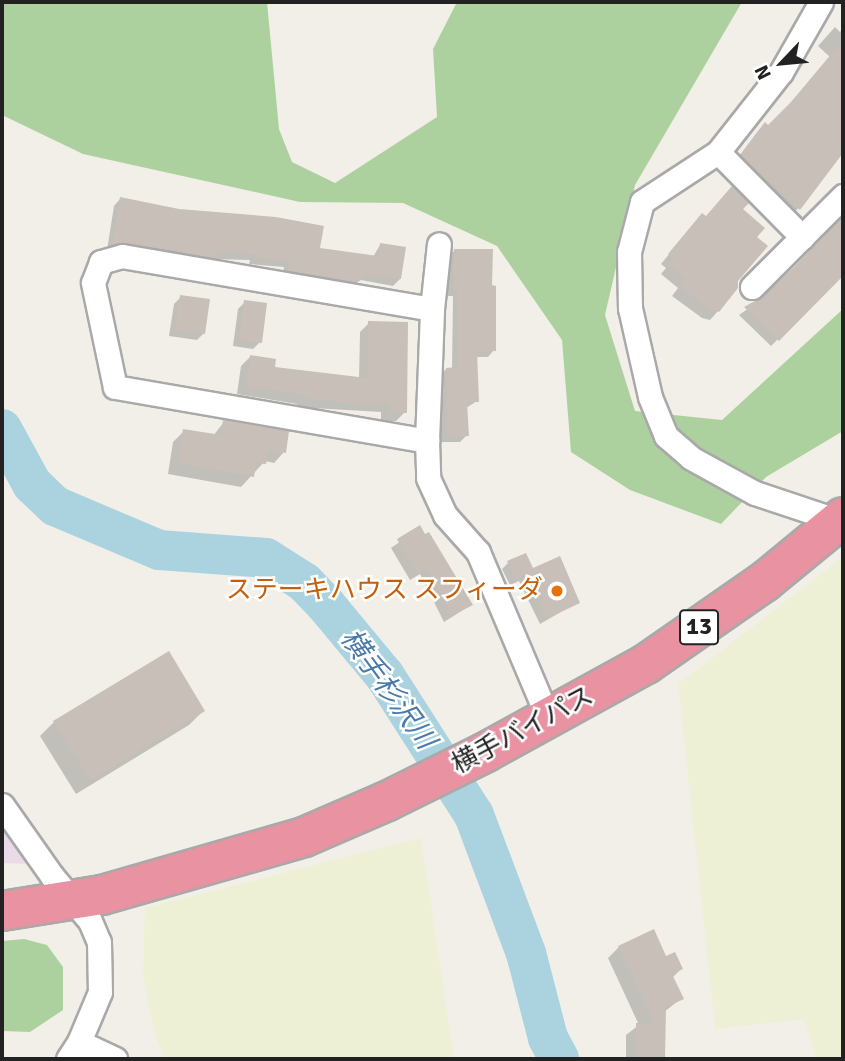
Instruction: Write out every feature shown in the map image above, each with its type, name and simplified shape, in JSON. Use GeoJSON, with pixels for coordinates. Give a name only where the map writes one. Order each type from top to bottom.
{"type":"FeatureCollection","features":[{"type":"Feature","properties":{"kind":"highway","name":"横手バイパス"},"geometry":{"type":"LineString","coordinates":[[2,911],[73,902],[304,837],[387,801],[486,752],[646,664],[764,582],[841,519]]}},
{"type":"Feature","properties":{"kind":"street"},"geometry":{"type":"LineString","coordinates":[[821,2],[781,72],[718,152],[642,202],[629,252],[629,308],[650,397],[666,436],[691,458],[755,493],[841,519]]}},
{"type":"Feature","properties":{"kind":"street"},"geometry":{"type":"LineString","coordinates":[[718,152],[802,237]]}},
{"type":"Feature","properties":{"kind":"street"},"geometry":{"type":"LineString","coordinates":[[752,287],[843,196]]}},
{"type":"Feature","properties":{"kind":"street"},"geometry":{"type":"LineString","coordinates":[[439,244],[432,310],[428,478],[446,515],[478,552],[548,718]]}},
{"type":"Feature","properties":{"kind":"street"},"geometry":{"type":"LineString","coordinates":[[427,441],[115,387],[93,283],[101,262],[122,256],[432,310]]}},
{"type":"Feature","properties":{"kind":"street"},"geometry":{"type":"LineString","coordinates":[[2,805],[73,902],[90,920],[99,942],[100,992],[74,1051],[115,1059]]}},
{"type":"Feature","properties":{"kind":"shaded area"},"geometry":{"type":"Polygon","coordinates":[[[2,822],[29,864],[2,863],[2,822]]]}},
{"type":"Feature","properties":{"kind":"green space"},"geometry":{"type":"Polygon","coordinates":[[[2,2],[267,2],[279,129],[292,162],[335,183],[437,117],[433,49],[457,2],[742,2],[635,185],[605,315],[635,411],[722,420],[843,309],[843,431],[766,477],[721,524],[630,490],[571,452],[562,340],[497,246],[403,203],[300,202],[83,154],[2,115],[2,2]]]}},
{"type":"Feature","properties":{"kind":"green space"},"geometry":{"type":"Polygon","coordinates":[[[843,557],[843,1059],[816,1059],[804,1019],[715,1029],[678,684],[843,557]]]}},
{"type":"Feature","properties":{"kind":"green space"},"geometry":{"type":"Polygon","coordinates":[[[421,838],[454,1059],[164,1059],[153,1028],[143,975],[145,908],[421,838]]]}},
{"type":"Feature","properties":{"kind":"green space"},"geometry":{"type":"Polygon","coordinates":[[[24,939],[47,945],[63,967],[63,1010],[30,1032],[2,1031],[2,941],[24,939]]]}},
{"type":"Feature","properties":{"kind":"building"},"geometry":{"type":"Polygon","coordinates":[[[843,40],[843,153],[800,210],[740,155],[765,122],[768,125],[791,102],[843,40]]]}},
{"type":"Feature","properties":{"kind":"building"},"geometry":{"type":"Polygon","coordinates":[[[732,186],[749,203],[743,209],[765,228],[757,237],[768,246],[738,281],[738,288],[719,312],[715,309],[712,311],[679,286],[685,279],[668,264],[673,259],[668,254],[702,213],[706,216],[732,186]]]}},
{"type":"Feature","properties":{"kind":"building"},"geometry":{"type":"Polygon","coordinates":[[[120,197],[179,209],[276,217],[324,226],[320,248],[378,256],[380,243],[406,247],[401,279],[366,274],[365,278],[358,277],[357,282],[288,270],[290,261],[255,257],[256,254],[217,252],[216,258],[124,242],[113,244],[120,197]]]}},
{"type":"Feature","properties":{"kind":"building"},"geometry":{"type":"Polygon","coordinates":[[[843,216],[843,276],[779,341],[744,307],[762,297],[843,216]]]}},
{"type":"Feature","properties":{"kind":"building"},"geometry":{"type":"Polygon","coordinates":[[[454,249],[493,249],[496,351],[477,351],[479,402],[467,402],[469,436],[447,437],[446,368],[458,367],[458,290],[453,290],[454,249]]]}},
{"type":"Feature","properties":{"kind":"building"},"geometry":{"type":"Polygon","coordinates":[[[180,295],[210,299],[205,334],[175,330],[180,295]]]}},
{"type":"Feature","properties":{"kind":"building"},"geometry":{"type":"Polygon","coordinates":[[[244,300],[267,303],[262,343],[239,340],[244,300]]]}},
{"type":"Feature","properties":{"kind":"building"},"geometry":{"type":"Polygon","coordinates":[[[368,321],[408,322],[407,413],[390,412],[390,404],[355,404],[305,398],[305,395],[246,386],[250,355],[276,359],[275,367],[367,378],[368,321]]]}},
{"type":"Feature","properties":{"kind":"building"},"geometry":{"type":"Polygon","coordinates":[[[223,420],[289,431],[286,453],[269,450],[266,464],[256,463],[254,477],[178,463],[183,429],[221,435],[223,420]]]}},
{"type":"Feature","properties":{"kind":"building"},"geometry":{"type":"Polygon","coordinates":[[[420,525],[425,534],[429,532],[473,605],[451,616],[427,569],[417,575],[397,539],[420,525]]]}},
{"type":"Feature","properties":{"kind":"building"},"geometry":{"type":"Polygon","coordinates":[[[526,553],[533,568],[560,556],[580,603],[546,619],[525,576],[516,580],[507,561],[526,553]]]}},
{"type":"Feature","properties":{"kind":"building"},"geometry":{"type":"Polygon","coordinates":[[[169,651],[205,711],[90,781],[53,721],[169,651]]]}},
{"type":"Feature","properties":{"kind":"building"},"geometry":{"type":"Polygon","coordinates":[[[654,929],[666,956],[675,952],[683,969],[672,974],[684,999],[666,1007],[665,1059],[635,1059],[636,1023],[654,1023],[618,946],[654,929]]]}},
{"type":"Feature","properties":{"kind":"waterway","name":"横手杉沢川"},"geometry":{"type":"LineString","coordinates":[[2,429],[32,484],[55,506],[159,550],[266,558],[304,582],[326,605],[385,676],[474,815],[526,953],[548,1038],[559,1059]]}},
{"type":"Feature","properties":{"kind":"place","name":"ステーキハウス スフィーダ"},"geometry":{"type":"Point","coordinates":[557,591]}}]}
